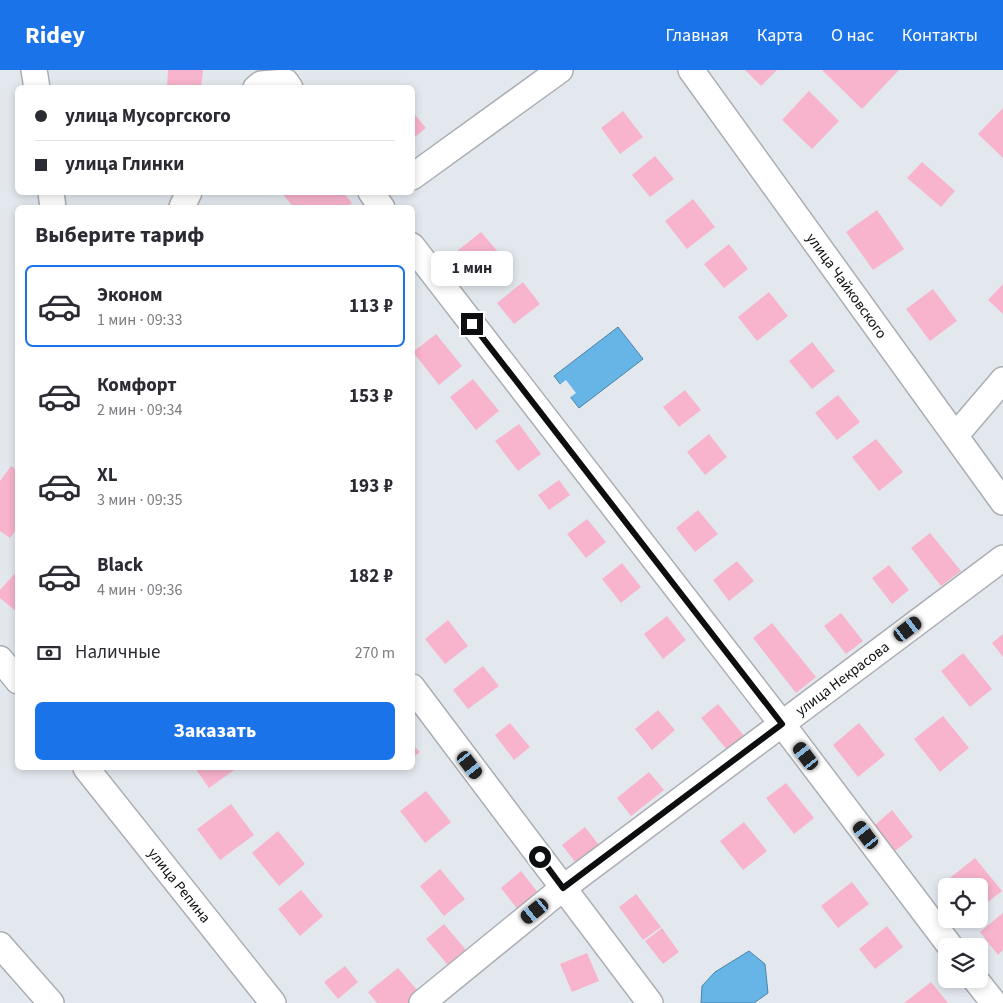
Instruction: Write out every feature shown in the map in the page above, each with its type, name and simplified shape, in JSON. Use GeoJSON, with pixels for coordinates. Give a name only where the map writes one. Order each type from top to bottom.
{"type":"FeatureCollection","features":[{"type":"Feature","properties":{"kind":"street"},"geometry":{"type":"LineString","coordinates":[[34,70],[36,85]]}},
{"type":"Feature","properties":{"kind":"street"},"geometry":{"type":"LineString","coordinates":[[415,175],[560,70]]}},
{"type":"Feature","properties":{"kind":"street","name":"улица Чайковского"},"geometry":{"type":"LineString","coordinates":[[691,70],[1003,502]]}},
{"type":"Feature","properties":{"kind":"street"},"geometry":{"type":"LineString","coordinates":[[260,85],[286,82],[288,85]]}},
{"type":"Feature","properties":{"kind":"street"},"geometry":{"type":"LineString","coordinates":[[415,250],[782,724],[944,938]]}},
{"type":"Feature","properties":{"kind":"street"},"geometry":{"type":"LineString","coordinates":[[956,435],[1003,380]]}},
{"type":"Feature","properties":{"kind":"street","name":"улица Некрасова"},"geometry":{"type":"LineString","coordinates":[[422,1003],[563,888],[1003,558]]}},
{"type":"Feature","properties":{"kind":"street"},"geometry":{"type":"LineString","coordinates":[[0,659],[15,677]]}},
{"type":"Feature","properties":{"kind":"street"},"geometry":{"type":"LineString","coordinates":[[415,692],[650,1003]]}},
{"type":"Feature","properties":{"kind":"street","name":"улица Репина"},"geometry":{"type":"LineString","coordinates":[[88,770],[273,1003]]}},
{"type":"Feature","properties":{"kind":"street"},"geometry":{"type":"LineString","coordinates":[[0,945],[51,1003]]}},
{"type":"Feature","properties":{"kind":"street"},"geometry":{"type":"LineString","coordinates":[[982,988],[994,1003]]}},
{"type":"Feature","properties":{"kind":"water"},"geometry":{"type":"Polygon","coordinates":[[[618,327],[643,359],[579,408],[554,376],[618,327]]]}},
{"type":"Feature","properties":{"kind":"water"},"geometry":{"type":"Polygon","coordinates":[[[749,951],[765,964],[768,993],[754,1003],[701,1003],[702,986],[715,972],[749,951]]]}},
{"type":"Feature","properties":{"kind":"pier"},"geometry":{"type":"Polygon","coordinates":[[[566,380],[576,393],[568,399],[558,386],[566,380]]]}},
{"type":"Feature","properties":{"kind":"building"},"geometry":{"type":"Polygon","coordinates":[[[168,70],[203,70],[201,85],[167,85],[168,70]]]}},
{"type":"Feature","properties":{"kind":"building"},"geometry":{"type":"Polygon","coordinates":[[[745,70],[777,70],[761,86],[745,70]]]}},
{"type":"Feature","properties":{"kind":"building"},"geometry":{"type":"Polygon","coordinates":[[[822,70],[899,70],[862,109],[822,70]]]}},
{"type":"Feature","properties":{"kind":"building"},"geometry":{"type":"Polygon","coordinates":[[[809,91],[839,121],[812,149],[782,120],[809,91]]]}},
{"type":"Feature","properties":{"kind":"building"},"geometry":{"type":"Polygon","coordinates":[[[1003,108],[1003,158],[978,134],[1003,108]]]}},
{"type":"Feature","properties":{"kind":"building"},"geometry":{"type":"Polygon","coordinates":[[[623,111],[643,137],[620,154],[601,128],[623,111]]]}},
{"type":"Feature","properties":{"kind":"building"},"geometry":{"type":"Polygon","coordinates":[[[415,115],[426,128],[415,137],[415,115]]]}},
{"type":"Feature","properties":{"kind":"building"},"geometry":{"type":"Polygon","coordinates":[[[655,156],[674,179],[650,197],[632,175],[655,156]]]}},
{"type":"Feature","properties":{"kind":"building"},"geometry":{"type":"Polygon","coordinates":[[[922,162],[955,191],[941,207],[907,178],[922,162]]]}},
{"type":"Feature","properties":{"kind":"building"},"geometry":{"type":"Polygon","coordinates":[[[283,195],[345,195],[352,203],[350,205],[292,205],[283,195]]]}},
{"type":"Feature","properties":{"kind":"building"},"geometry":{"type":"Polygon","coordinates":[[[693,199],[715,227],[687,249],[665,221],[693,199]]]}},
{"type":"Feature","properties":{"kind":"building"},"geometry":{"type":"Polygon","coordinates":[[[877,210],[904,249],[873,270],[846,232],[877,210]]]}},
{"type":"Feature","properties":{"kind":"building"},"geometry":{"type":"Polygon","coordinates":[[[481,232],[499,253],[473,274],[456,252],[481,232]]]}},
{"type":"Feature","properties":{"kind":"building"},"geometry":{"type":"Polygon","coordinates":[[[729,244],[748,269],[724,288],[704,264],[729,244]]]}},
{"type":"Feature","properties":{"kind":"building"},"geometry":{"type":"Polygon","coordinates":[[[523,282],[540,304],[514,324],[497,303],[523,282]]]}},
{"type":"Feature","properties":{"kind":"building"},"geometry":{"type":"Polygon","coordinates":[[[1003,284],[1003,314],[988,300],[1003,284]]]}},
{"type":"Feature","properties":{"kind":"building"},"geometry":{"type":"Polygon","coordinates":[[[933,289],[957,321],[930,341],[906,309],[933,289]]]}},
{"type":"Feature","properties":{"kind":"building"},"geometry":{"type":"Polygon","coordinates":[[[769,292],[788,316],[757,341],[738,317],[769,292]]]}},
{"type":"Feature","properties":{"kind":"building"},"geometry":{"type":"Polygon","coordinates":[[[436,334],[462,366],[439,385],[415,355],[415,350],[436,334]]]}},
{"type":"Feature","properties":{"kind":"building"},"geometry":{"type":"Polygon","coordinates":[[[812,342],[835,371],[812,389],[789,361],[812,342]]]}},
{"type":"Feature","properties":{"kind":"building"},"geometry":{"type":"Polygon","coordinates":[[[473,379],[499,411],[476,430],[450,397],[473,379]]]}},
{"type":"Feature","properties":{"kind":"building"},"geometry":{"type":"Polygon","coordinates":[[[685,390],[701,410],[679,427],[663,407],[685,390]]]}},
{"type":"Feature","properties":{"kind":"building"},"geometry":{"type":"Polygon","coordinates":[[[838,395],[860,422],[837,440],[815,413],[838,395]]]}},
{"type":"Feature","properties":{"kind":"building"},"geometry":{"type":"Polygon","coordinates":[[[519,424],[541,454],[518,471],[495,441],[519,424]]]}},
{"type":"Feature","properties":{"kind":"building"},"geometry":{"type":"Polygon","coordinates":[[[709,434],[727,457],[705,475],[687,452],[709,434]]]}},
{"type":"Feature","properties":{"kind":"building"},"geometry":{"type":"Polygon","coordinates":[[[876,439],[903,472],[879,491],[852,457],[876,439]]]}},
{"type":"Feature","properties":{"kind":"building"},"geometry":{"type":"Polygon","coordinates":[[[11,466],[15,469],[15,531],[10,538],[0,531],[0,481],[11,466]]]}},
{"type":"Feature","properties":{"kind":"building"},"geometry":{"type":"Polygon","coordinates":[[[559,480],[570,495],[549,510],[538,495],[559,480]]]}},
{"type":"Feature","properties":{"kind":"building"},"geometry":{"type":"Polygon","coordinates":[[[698,510],[718,534],[695,552],[676,528],[698,510]]]}},
{"type":"Feature","properties":{"kind":"building"},"geometry":{"type":"Polygon","coordinates":[[[587,519],[606,542],[586,558],[567,534],[587,519]]]}},
{"type":"Feature","properties":{"kind":"building"},"geometry":{"type":"Polygon","coordinates":[[[930,533],[961,571],[941,586],[911,548],[930,533]]]}},
{"type":"Feature","properties":{"kind":"building"},"geometry":{"type":"Polygon","coordinates":[[[737,561],[754,581],[729,601],[713,580],[737,561]]]}},
{"type":"Feature","properties":{"kind":"building"},"geometry":{"type":"Polygon","coordinates":[[[622,563],[641,587],[621,603],[602,579],[622,563]]]}},
{"type":"Feature","properties":{"kind":"building"},"geometry":{"type":"Polygon","coordinates":[[[889,565],[909,590],[892,604],[872,578],[889,565]]]}},
{"type":"Feature","properties":{"kind":"building"},"geometry":{"type":"Polygon","coordinates":[[[15,573],[15,610],[0,598],[0,590],[15,573]]]}},
{"type":"Feature","properties":{"kind":"building"},"geometry":{"type":"Polygon","coordinates":[[[841,613],[863,641],[846,654],[824,626],[841,613]]]}},
{"type":"Feature","properties":{"kind":"building"},"geometry":{"type":"Polygon","coordinates":[[[667,616],[686,640],[663,659],[644,634],[667,616]]]}},
{"type":"Feature","properties":{"kind":"building"},"geometry":{"type":"Polygon","coordinates":[[[448,620],[468,646],[445,664],[425,639],[448,620]]]}},
{"type":"Feature","properties":{"kind":"building"},"geometry":{"type":"Polygon","coordinates":[[[772,623],[816,677],[796,693],[753,638],[772,623]]]}},
{"type":"Feature","properties":{"kind":"building"},"geometry":{"type":"Polygon","coordinates":[[[1003,634],[1003,657],[992,643],[1003,634]]]}},
{"type":"Feature","properties":{"kind":"building"},"geometry":{"type":"Polygon","coordinates":[[[963,653],[992,689],[970,707],[941,671],[963,653]]]}},
{"type":"Feature","properties":{"kind":"building"},"geometry":{"type":"Polygon","coordinates":[[[483,666],[499,686],[468,709],[453,690],[483,666]]]}},
{"type":"Feature","properties":{"kind":"building"},"geometry":{"type":"Polygon","coordinates":[[[718,704],[745,737],[727,750],[701,718],[718,704]]]}},
{"type":"Feature","properties":{"kind":"building"},"geometry":{"type":"Polygon","coordinates":[[[658,710],[675,730],[652,750],[635,729],[658,710]]]}},
{"type":"Feature","properties":{"kind":"building"},"geometry":{"type":"Polygon","coordinates":[[[943,716],[969,748],[940,772],[914,739],[943,716]]]}},
{"type":"Feature","properties":{"kind":"building"},"geometry":{"type":"Polygon","coordinates":[[[510,723],[530,747],[514,760],[495,735],[510,723]]]}},
{"type":"Feature","properties":{"kind":"building"},"geometry":{"type":"Polygon","coordinates":[[[859,723],[885,755],[858,777],[833,745],[859,723]]]}},
{"type":"Feature","properties":{"kind":"building"},"geometry":{"type":"Polygon","coordinates":[[[415,747],[420,752],[415,756],[415,747]]]}},
{"type":"Feature","properties":{"kind":"building"},"geometry":{"type":"Polygon","coordinates":[[[196,770],[234,770],[209,788],[196,770]]]}},
{"type":"Feature","properties":{"kind":"building"},"geometry":{"type":"Polygon","coordinates":[[[649,772],[664,790],[631,816],[617,798],[649,772]]]}},
{"type":"Feature","properties":{"kind":"building"},"geometry":{"type":"Polygon","coordinates":[[[786,783],[814,818],[794,834],[766,798],[786,783]]]}},
{"type":"Feature","properties":{"kind":"building"},"geometry":{"type":"Polygon","coordinates":[[[426,791],[451,822],[425,843],[400,811],[426,791]]]}},
{"type":"Feature","properties":{"kind":"building"},"geometry":{"type":"Polygon","coordinates":[[[231,804],[254,835],[220,860],[197,829],[231,804]]]}},
{"type":"Feature","properties":{"kind":"building"},"geometry":{"type":"Polygon","coordinates":[[[892,810],[913,837],[895,851],[875,825],[892,810]]]}},
{"type":"Feature","properties":{"kind":"building"},"geometry":{"type":"Polygon","coordinates":[[[744,822],[767,851],[743,870],[720,841],[744,822]]]}},
{"type":"Feature","properties":{"kind":"building"},"geometry":{"type":"Polygon","coordinates":[[[585,827],[609,858],[586,876],[562,845],[585,827]]]}},
{"type":"Feature","properties":{"kind":"building"},"geometry":{"type":"Polygon","coordinates":[[[278,831],[305,864],[279,886],[252,853],[278,831]]]}},
{"type":"Feature","properties":{"kind":"building"},"geometry":{"type":"Polygon","coordinates":[[[975,858],[1002,891],[988,902],[988,878],[950,878],[975,858]]]}},
{"type":"Feature","properties":{"kind":"building"},"geometry":{"type":"Polygon","coordinates":[[[440,869],[465,899],[444,916],[420,886],[440,869]]]}},
{"type":"Feature","properties":{"kind":"building"},"geometry":{"type":"Polygon","coordinates":[[[521,871],[543,899],[522,915],[501,888],[521,871]]]}},
{"type":"Feature","properties":{"kind":"building"},"geometry":{"type":"Polygon","coordinates":[[[852,882],[869,904],[838,928],[821,906],[852,882]]]}},
{"type":"Feature","properties":{"kind":"building"},"geometry":{"type":"Polygon","coordinates":[[[301,890],[323,916],[300,936],[278,909],[301,890]]]}},
{"type":"Feature","properties":{"kind":"building"},"geometry":{"type":"Polygon","coordinates":[[[636,894],[661,927],[643,940],[619,907],[636,894]]]}},
{"type":"Feature","properties":{"kind":"building"},"geometry":{"type":"Polygon","coordinates":[[[1003,913],[1003,950],[998,955],[988,942],[988,938],[985,938],[980,932],[988,928],[988,925],[1003,913]]]}},
{"type":"Feature","properties":{"kind":"building"},"geometry":{"type":"Polygon","coordinates":[[[444,924],[466,950],[448,965],[426,939],[444,924]]]}},
{"type":"Feature","properties":{"kind":"building"},"geometry":{"type":"Polygon","coordinates":[[[887,926],[903,947],[875,969],[859,949],[887,926]]]}},
{"type":"Feature","properties":{"kind":"building"},"geometry":{"type":"Polygon","coordinates":[[[662,928],[679,952],[663,964],[645,941],[662,928]]]}},
{"type":"Feature","properties":{"kind":"building"},"geometry":{"type":"Polygon","coordinates":[[[587,953],[599,981],[572,992],[560,964],[587,953]]]}},
{"type":"Feature","properties":{"kind":"building"},"geometry":{"type":"Polygon","coordinates":[[[345,966],[358,982],[338,999],[324,982],[345,966]]]}},
{"type":"Feature","properties":{"kind":"building"},"geometry":{"type":"Polygon","coordinates":[[[398,968],[425,999],[420,1003],[377,1003],[368,992],[398,968]]]}},
{"type":"Feature","properties":{"kind":"building"},"geometry":{"type":"Polygon","coordinates":[[[931,982],[948,1003],[904,1003],[931,982]]]}},
{"type":"Feature","properties":{"kind":"route"},"geometry":{"type":"LineString","coordinates":[[472,324],[782,724],[563,888],[540,857]]}}]}
